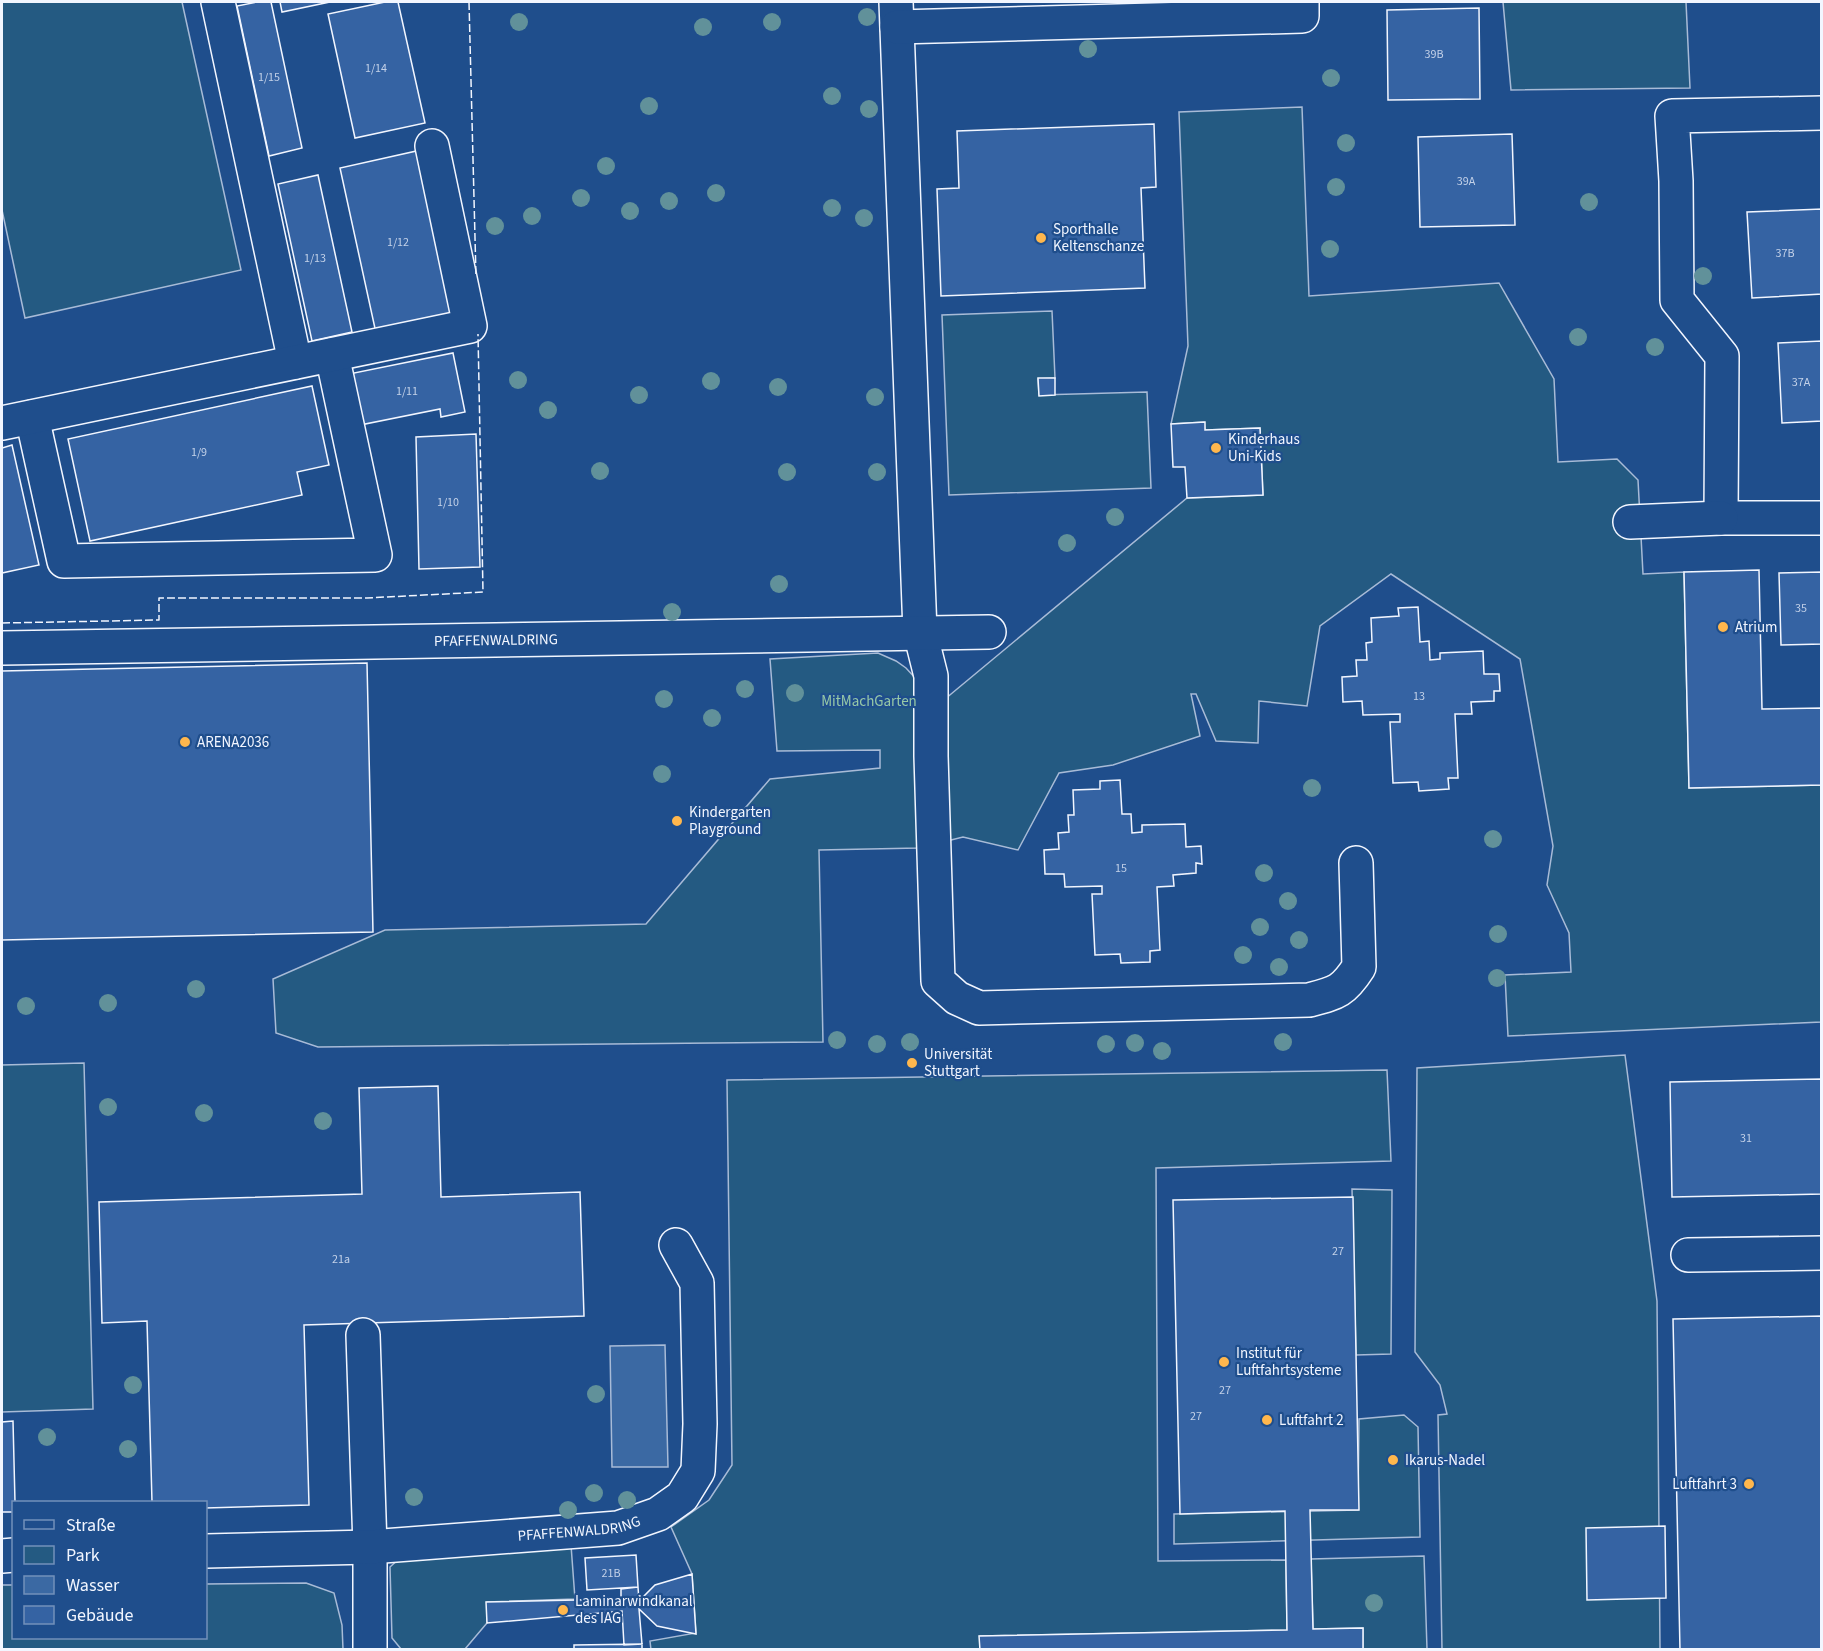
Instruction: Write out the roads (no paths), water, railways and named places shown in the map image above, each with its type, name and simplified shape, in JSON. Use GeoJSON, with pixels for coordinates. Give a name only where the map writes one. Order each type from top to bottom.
{"type":"FeatureCollection","features":[{"type":"Feature","properties":{"kind":"street"},"geometry":{"type":"LineString","coordinates":[[218,2],[295,362]]}},
{"type":"Feature","properties":{"kind":"street"},"geometry":{"type":"LineString","coordinates":[[1302,2],[1302,16],[897,14],[920,632],[931,676],[928,895],[931,981],[957,998],[979,1008],[1309,1000],[1336,993],[1350,980],[1359,967],[1356,863]]}},
{"type":"Feature","properties":{"kind":"street"},"geometry":{"type":"LineString","coordinates":[[1721,518],[1722,356],[1677,300],[1676,181],[1672,116],[1821,113]]}},
{"type":"Feature","properties":{"kind":"street"},"geometry":{"type":"LineString","coordinates":[[332,355],[375,555],[64,561],[16,420],[470,326],[432,146]]}},
{"type":"Feature","properties":{"kind":"street"},"geometry":{"type":"LineString","coordinates":[[1630,522],[1721,518],[1821,518]]}},
{"type":"Feature","properties":{"kind":"street","name":"PFAFFENWALDRING"},"geometry":{"type":"LineString","coordinates":[[2,648],[989,632]]}},
{"type":"Feature","properties":{"kind":"street","name":"PFAFFENWALDRING"},"geometry":{"type":"LineString","coordinates":[[207,1551],[370,1547],[618,1527],[658,1514],[682,1497],[698,1471],[700,1424],[697,1283],[676,1245]]}},
{"type":"Feature","properties":{"kind":"street"},"geometry":{"type":"LineString","coordinates":[[1688,1256],[1821,1253]]}},
{"type":"Feature","properties":{"kind":"street"},"geometry":{"type":"LineString","coordinates":[[363,1335],[370,1547],[370,1650]]}},
{"type":"Feature","properties":{"kind":"water"},"geometry":{"type":"Polygon","coordinates":[[[665,1345],[668,1467],[612,1467],[610,1346],[665,1345]]]}},
{"type":"Feature","properties":{"kind":"place","name":"Sporthalle Keltenschanze"},"geometry":{"type":"Point","coordinates":[1041,238]}},
{"type":"Feature","properties":{"kind":"place","name":"Kinderhaus Uni-Kids"},"geometry":{"type":"Point","coordinates":[1216,448]}},
{"type":"Feature","properties":{"kind":"place","name":"Atrium"},"geometry":{"type":"Point","coordinates":[1723,627]}},
{"type":"Feature","properties":{"kind":"place","name":"ARENA2036"},"geometry":{"type":"Point","coordinates":[185,742]}},
{"type":"Feature","properties":{"kind":"place","name":"Kindergarten Playground"},"geometry":{"type":"Point","coordinates":[677,821]}},
{"type":"Feature","properties":{"kind":"place","name":"Universität Stuttgart"},"geometry":{"type":"Point","coordinates":[912,1063]}},
{"type":"Feature","properties":{"kind":"place","name":"Institut für Luftfahrtsysteme"},"geometry":{"type":"Point","coordinates":[1224,1362]}},
{"type":"Feature","properties":{"kind":"place","name":"Luftfahrt 2"},"geometry":{"type":"Point","coordinates":[1267,1420]}},
{"type":"Feature","properties":{"kind":"place","name":"Ikarus-Nadel"},"geometry":{"type":"Point","coordinates":[1393,1460]}},
{"type":"Feature","properties":{"kind":"place","name":"Luftfahrt 3"},"geometry":{"type":"Point","coordinates":[1749,1484]}},
{"type":"Feature","properties":{"kind":"place","name":"Laminarwindkanal des IAG"},"geometry":{"type":"Point","coordinates":[563,1610]}},
{"type":"Feature","properties":{"kind":"park label","name":"MitMachGarten"},"geometry":{"type":"Point","coordinates":[869,701]}}]}
